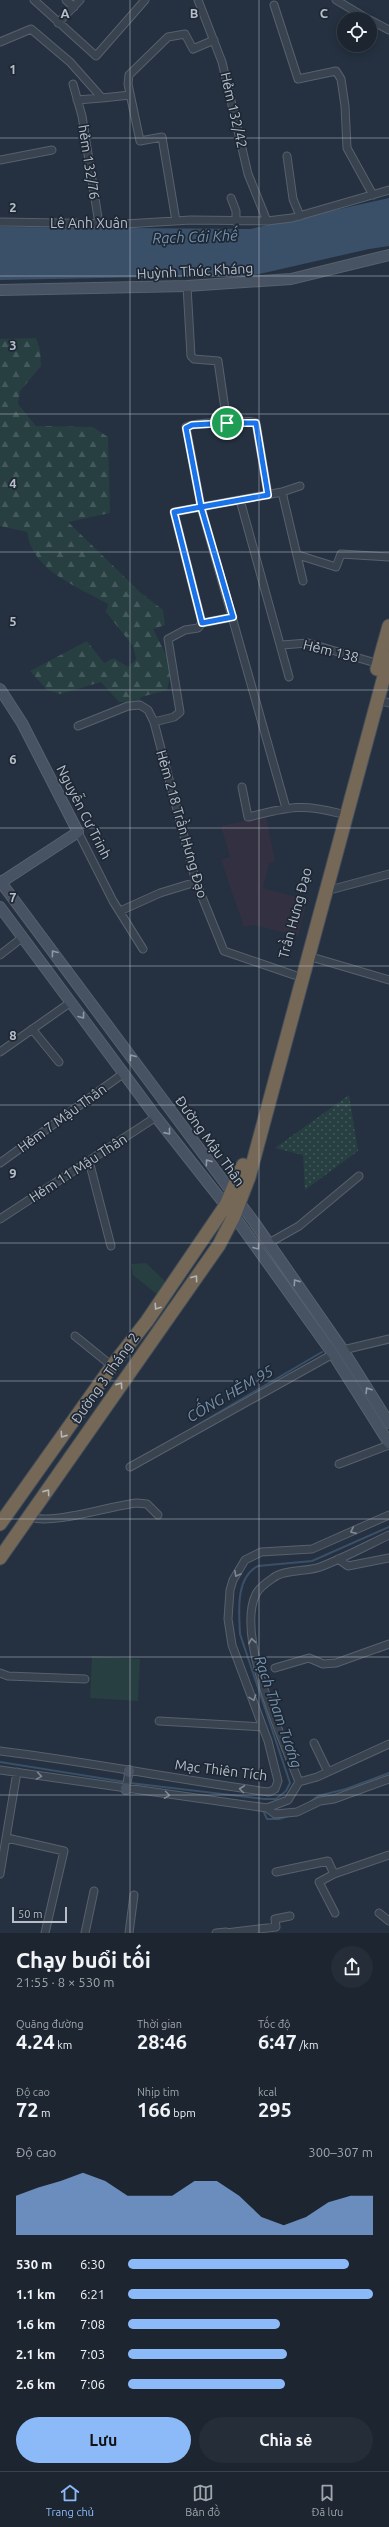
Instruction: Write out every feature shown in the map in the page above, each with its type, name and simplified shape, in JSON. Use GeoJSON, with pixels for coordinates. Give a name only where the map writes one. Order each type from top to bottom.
{"type":"FeatureCollection","features":[{"type":"Feature","properties":{"kind":"highway","name":"Trần Hưng Đạo"},"geometry":{"type":"LineString","coordinates":[[232,1201],[248,1177],[326,891],[383,701],[384,661],[389,626]]}},
{"type":"Feature","properties":{"kind":"highway","name":"Trần Hưng Đạo"},"geometry":{"type":"LineString","coordinates":[[234,1216],[232,1201],[338,813],[384,661]]}},
{"type":"Feature","properties":{"kind":"highway","name":"Đường 3 Tháng 2"},"geometry":{"type":"LineString","coordinates":[[0,1524],[112,1366],[147,1321],[232,1201]]}},
{"type":"Feature","properties":{"kind":"highway","name":"Đường 3 Tháng 2"},"geometry":{"type":"LineString","coordinates":[[0,1558],[219,1245],[234,1216]]}},
{"type":"Feature","properties":{"kind":"main road","name":"Huỳnh Thúc Kháng"},"geometry":{"type":"LineString","coordinates":[[0,290],[187,286],[291,279],[389,255]]}},
{"type":"Feature","properties":{"kind":"main road","name":"Nguyễn Cư Trinh"},"geometry":{"type":"LineString","coordinates":[[0,689],[22,723],[78,832]]}},
{"type":"Feature","properties":{"kind":"main road"},"geometry":{"type":"LineString","coordinates":[[0,882],[78,832]]}},
{"type":"Feature","properties":{"kind":"main road","name":"Đường Mậu Thân"},"geometry":{"type":"LineString","coordinates":[[0,882],[117,1036],[232,1201]]}},
{"type":"Feature","properties":{"kind":"main road","name":"Đường Mậu Thân"},"geometry":{"type":"LineString","coordinates":[[0,907],[156,1117],[269,1243],[343,1350],[389,1423]]}},
{"type":"Feature","properties":{"kind":"main road"},"geometry":{"type":"LineString","coordinates":[[103,1045],[117,1036]]}},
{"type":"Feature","properties":{"kind":"main road"},"geometry":{"type":"LineString","coordinates":[[234,1216],[333,1354],[389,1444]]}},
{"type":"Feature","properties":{"kind":"main road"},"geometry":{"type":"LineString","coordinates":[[333,1354],[343,1350]]}},
{"type":"Feature","properties":{"kind":"street"},"geometry":{"type":"LineString","coordinates":[[34,0],[96,56],[144,0]]}},
{"type":"Feature","properties":{"kind":"street"},"geometry":{"type":"LineString","coordinates":[[66,0],[74,7]]}},
{"type":"Feature","properties":{"kind":"street"},"geometry":{"type":"LineString","coordinates":[[58,23],[80,0]]}},
{"type":"Feature","properties":{"kind":"street","name":"Hẻm 132/42"},"geometry":{"type":"LineString","coordinates":[[198,0],[222,62],[248,174],[267,221]]}},
{"type":"Feature","properties":{"kind":"street"},"geometry":{"type":"LineString","coordinates":[[336,0],[356,12]]}},
{"type":"Feature","properties":{"kind":"street"},"geometry":{"type":"LineString","coordinates":[[274,5],[298,79],[336,71],[341,78],[346,106],[347,148],[373,195]]}},
{"type":"Feature","properties":{"kind":"street"},"geometry":{"type":"LineString","coordinates":[[377,24],[389,30]]}},
{"type":"Feature","properties":{"kind":"street"},"geometry":{"type":"LineString","coordinates":[[0,42],[30,29],[70,62],[102,98]]}},
{"type":"Feature","properties":{"kind":"street"},"geometry":{"type":"LineString","coordinates":[[176,221],[162,137],[140,141],[130,94],[129,75],[168,37],[185,34],[193,49],[214,40]]}},
{"type":"Feature","properties":{"kind":"street","name":"hẻm 132/76"},"geometry":{"type":"LineString","coordinates":[[73,84],[99,224]]}},
{"type":"Feature","properties":{"kind":"street"},"geometry":{"type":"LineString","coordinates":[[77,100],[130,94]]}},
{"type":"Feature","properties":{"kind":"street"},"geometry":{"type":"LineString","coordinates":[[0,160],[52,150]]}},
{"type":"Feature","properties":{"kind":"street"},"geometry":{"type":"LineString","coordinates":[[286,156],[293,199],[300,216]]}},
{"type":"Feature","properties":{"kind":"street","name":"Lê Anh Xuân"},"geometry":{"type":"LineString","coordinates":[[0,222],[99,224],[176,221],[267,221],[300,216],[389,190]]}},
{"type":"Feature","properties":{"kind":"street"},"geometry":{"type":"LineString","coordinates":[[231,198],[236,211],[236,222]]}},
{"type":"Feature","properties":{"kind":"street"},"geometry":{"type":"LineString","coordinates":[[187,286],[191,356],[194,359],[218,361],[227,423]]}},
{"type":"Feature","properties":{"kind":"street"},"geometry":{"type":"LineString","coordinates":[[268,495],[256,423],[192,425],[186,428],[201,507],[286,808]]}},
{"type":"Feature","properties":{"kind":"street"},"geometry":{"type":"LineString","coordinates":[[202,623],[174,512],[268,495],[300,486]]}},
{"type":"Feature","properties":{"kind":"street"},"geometry":{"type":"LineString","coordinates":[[282,492],[303,581]]}},
{"type":"Feature","properties":{"kind":"street"},"geometry":{"type":"LineString","coordinates":[[240,500],[282,645],[289,677]]}},
{"type":"Feature","properties":{"kind":"street"},"geometry":{"type":"LineString","coordinates":[[298,556],[336,567],[341,554],[389,556]]}},
{"type":"Feature","properties":{"kind":"street"},"geometry":{"type":"LineString","coordinates":[[78,726],[128,706],[140,705],[148,710],[154,722],[174,717],[180,712],[168,640],[185,630],[198,628],[202,623],[233,617]]}},
{"type":"Feature","properties":{"kind":"street","name":"Hẻm 138"},"geometry":{"type":"LineString","coordinates":[[282,645],[308,643],[384,661]]}},
{"type":"Feature","properties":{"kind":"street","name":"Hẻm 218 Trần Hưng Đạo"},"geometry":{"type":"LineString","coordinates":[[154,722],[196,882],[224,951],[294,975]]}},
{"type":"Feature","properties":{"kind":"street"},"geometry":{"type":"LineString","coordinates":[[242,787],[248,818],[286,808],[309,806],[338,813]]}},
{"type":"Feature","properties":{"kind":"street","name":"Nguyễn Cư Trinh"},"geometry":{"type":"LineString","coordinates":[[78,832],[120,911],[143,949]]}},
{"type":"Feature","properties":{"kind":"street"},"geometry":{"type":"LineString","coordinates":[[326,891],[389,874]]}},
{"type":"Feature","properties":{"kind":"street"},"geometry":{"type":"LineString","coordinates":[[120,911],[160,893],[196,882]]}},
{"type":"Feature","properties":{"kind":"street"},"geometry":{"type":"LineString","coordinates":[[0,955],[23,937]]}},
{"type":"Feature","properties":{"kind":"street"},"geometry":{"type":"LineString","coordinates":[[308,956],[389,980]]}},
{"type":"Feature","properties":{"kind":"street"},"geometry":{"type":"LineString","coordinates":[[0,1052],[71,1002]]}},
{"type":"Feature","properties":{"kind":"street"},"geometry":{"type":"LineString","coordinates":[[32,1029],[59,1062]]}},
{"type":"Feature","properties":{"kind":"street","name":"Hẻm 7 Mậu Thân"},"geometry":{"type":"LineString","coordinates":[[0,1163],[124,1073]]}},
{"type":"Feature","properties":{"kind":"street","name":"Hẻm 11 Mậu Thân"},"geometry":{"type":"LineString","coordinates":[[0,1219],[156,1117]]}},
{"type":"Feature","properties":{"kind":"street"},"geometry":{"type":"LineString","coordinates":[[89,1160],[110,1246]]}},
{"type":"Feature","properties":{"kind":"street"},"geometry":{"type":"LineString","coordinates":[[269,1243],[299,1226],[359,1176]]}},
{"type":"Feature","properties":{"kind":"street"},"geometry":{"type":"LineString","coordinates":[[75,1336],[112,1366]]}},
{"type":"Feature","properties":{"kind":"street"},"geometry":{"type":"LineString","coordinates":[[343,1350],[389,1339]]}},
{"type":"Feature","properties":{"kind":"street"},"geometry":{"type":"LineString","coordinates":[[130,1467],[333,1354]]}},
{"type":"Feature","properties":{"kind":"street"},"geometry":{"type":"LineString","coordinates":[[339,1464],[389,1444]]}},
{"type":"Feature","properties":{"kind":"street"},"geometry":{"type":"LineString","coordinates":[[29,1517],[43,1519],[67,1516],[136,1503],[147,1504],[158,1515]]}},
{"type":"Feature","properties":{"kind":"street","name":"Mạc Thiên Tích"},"geometry":{"type":"LineString","coordinates":[[0,1751],[51,1757],[129,1772],[269,1792],[275,1789],[278,1781],[263,1727],[232,1645],[228,1619],[230,1590],[236,1573],[245,1560],[261,1552],[312,1549],[389,1515]]}},
{"type":"Feature","properties":{"kind":"street"},"geometry":{"type":"LineString","coordinates":[[263,1808],[288,1800],[296,1791],[299,1782],[269,1702],[251,1640],[251,1613],[260,1589],[276,1576],[319,1567],[389,1535]]}},
{"type":"Feature","properties":{"kind":"street"},"geometry":{"type":"LineString","coordinates":[[338,1559],[348,1566],[389,1558]]}},
{"type":"Feature","properties":{"kind":"street"},"geometry":{"type":"LineString","coordinates":[[275,1668],[309,1658],[322,1664],[336,1663],[389,1644]]}},
{"type":"Feature","properties":{"kind":"street"},"geometry":{"type":"LineString","coordinates":[[0,1674],[85,1680]]}},
{"type":"Feature","properties":{"kind":"street"},"geometry":{"type":"LineString","coordinates":[[159,1721],[263,1727]]}},
{"type":"Feature","properties":{"kind":"street"},"geometry":{"type":"LineString","coordinates":[[314,1743],[328,1772]]}},
{"type":"Feature","properties":{"kind":"street"},"geometry":{"type":"LineString","coordinates":[[299,1782],[328,1772],[389,1744]]}},
{"type":"Feature","properties":{"kind":"street"},"geometry":{"type":"LineString","coordinates":[[0,1770],[263,1808],[275,1814],[297,1812],[320,1801],[334,1798],[389,1779]]}},
{"type":"Feature","properties":{"kind":"street"},"geometry":{"type":"LineString","coordinates":[[0,1874],[17,1772]]}},
{"type":"Feature","properties":{"kind":"street"},"geometry":{"type":"LineString","coordinates":[[126,1789],[129,1772]]}},
{"type":"Feature","properties":{"kind":"street"},"geometry":{"type":"LineString","coordinates":[[7,1838],[64,1851],[45,1933]]}},
{"type":"Feature","properties":{"kind":"street"},"geometry":{"type":"LineString","coordinates":[[335,1913],[320,1883],[334,1874],[389,1855]]}},
{"type":"Feature","properties":{"kind":"street"},"geometry":{"type":"LineString","coordinates":[[276,1872],[328,1861],[334,1874]]}},
{"type":"Feature","properties":{"kind":"street"},"geometry":{"type":"LineString","coordinates":[[85,1933],[94,1891]]}},
{"type":"Feature","properties":{"kind":"street"},"geometry":{"type":"LineString","coordinates":[[129,1933],[134,1895]]}},
{"type":"Feature","properties":{"kind":"street"},"geometry":{"type":"LineString","coordinates":[[379,1913],[389,1921]]}},
{"type":"Feature","properties":{"kind":"street"},"geometry":{"type":"LineString","coordinates":[[216,1933],[276,1927],[275,1918],[290,1916]]}},
{"type":"Feature","properties":{"kind":"shaded area"},"geometry":{"type":"Polygon","coordinates":[[[266,816],[275,862],[269,863],[263,888],[307,900],[298,936],[253,925],[244,927],[221,860],[230,857],[221,826],[266,816]]]}},
{"type":"Feature","properties":{"kind":"green space"},"geometry":{"type":"Polygon","coordinates":[[[36,338],[40,349],[41,366],[20,391],[18,404],[36,426],[93,427],[108,437],[110,513],[68,522],[141,593],[163,610],[165,625],[153,629],[172,667],[167,690],[141,697],[139,702],[119,702],[101,682],[60,694],[47,690],[30,671],[87,641],[104,663],[114,658],[128,667],[136,659],[133,646],[106,612],[108,604],[70,584],[47,567],[37,557],[31,546],[27,532],[0,526],[0,339],[36,338]]]}},
{"type":"Feature","properties":{"kind":"green space"},"geometry":{"type":"Polygon","coordinates":[[[349,1095],[358,1151],[305,1190],[303,1155],[275,1148],[349,1095]]]}},
{"type":"Feature","properties":{"kind":"green space"},"geometry":{"type":"Polygon","coordinates":[[[146,1263],[168,1284],[159,1296],[133,1275],[131,1264],[146,1263]]]}},
{"type":"Feature","properties":{"kind":"green space"},"geometry":{"type":"Polygon","coordinates":[[[92,1656],[140,1659],[138,1701],[90,1698],[92,1656]]]}},
{"type":"Feature","properties":{"kind":"water","name":"Rạch Cái Khế"},"geometry":{"type":"Polygon","coordinates":[[[389,198],[389,246],[369,249],[255,275],[0,280],[0,227],[250,229],[389,198]]]}},
{"type":"Feature","properties":{"kind":"waterway","name":"CỐNG HẺM 95"},"geometry":{"type":"LineString","coordinates":[[194,1427],[322,1352]]}},
{"type":"Feature","properties":{"kind":"waterway","name":"Rạch Tham Tướng"},"geometry":{"type":"LineString","coordinates":[[130,1783],[264,1799],[276,1799],[286,1791],[290,1783],[240,1634],[239,1606],[245,1578],[258,1566],[312,1561],[389,1527]]}},
{"type":"Feature","properties":{"kind":"waterway"},"geometry":{"type":"LineString","coordinates":[[378,1652],[389,1648]]}},
{"type":"Feature","properties":{"kind":"waterway","name":"Rạch Tham Tướng"},"geometry":{"type":"LineString","coordinates":[[0,1762],[125,1782]]}},
{"type":"Feature","properties":{"kind":"waterway"},"geometry":{"type":"LineString","coordinates":[[310,1802],[318,1796],[346,1789],[389,1773]]}},
{"type":"Feature","properties":{"kind":"waterway"},"geometry":{"type":"LineString","coordinates":[[263,1810],[267,1819],[279,1819],[292,1815]]}},
{"type":"Feature","properties":{"kind":"route"},"geometry":{"type":"LineString","coordinates":[[227,423],[192,425],[186,428],[201,507],[174,512],[202,623],[233,617],[201,507],[268,495],[256,423],[227,423]]}}]}
